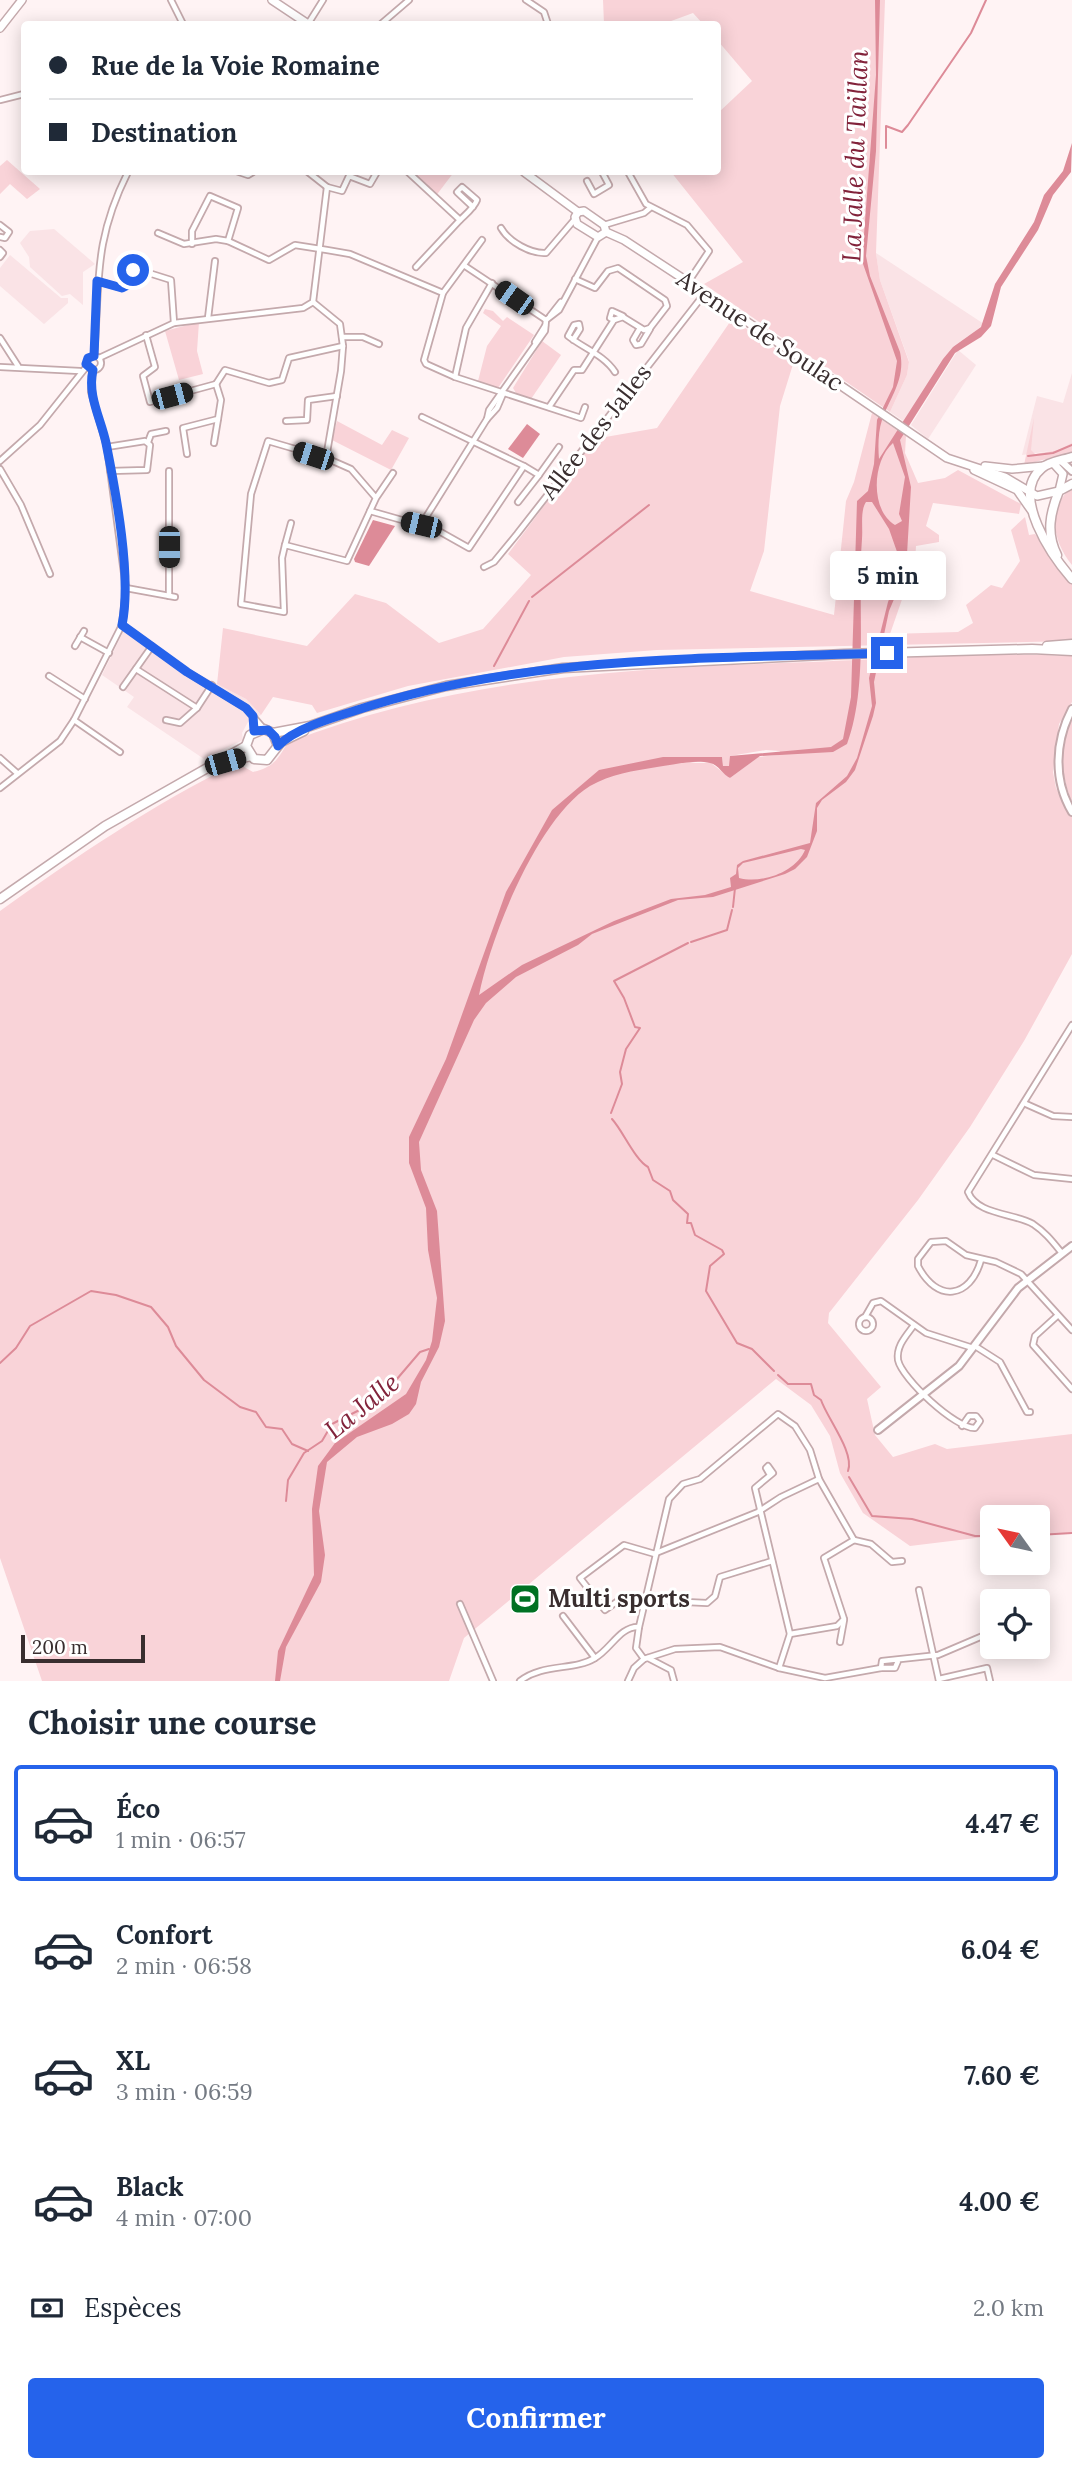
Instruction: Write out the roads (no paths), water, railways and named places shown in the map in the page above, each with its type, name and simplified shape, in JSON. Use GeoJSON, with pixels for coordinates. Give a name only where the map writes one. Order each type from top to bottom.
{"type":"FeatureCollection","features":[{"type":"Feature","properties":{"kind":"main road"},"geometry":{"type":"LineString","coordinates":[[0,29],[22,0]]}},
{"type":"Feature","properties":{"kind":"main road"},"geometry":{"type":"LineString","coordinates":[[272,0],[304,21]]}},
{"type":"Feature","properties":{"kind":"main road","name":"Avenue de Soulac"},"geometry":{"type":"LineString","coordinates":[[528,175],[598,237]]}},
{"type":"Feature","properties":{"kind":"main road","name":"Avenue de Soulac"},"geometry":{"type":"LineString","coordinates":[[576,216],[584,211],[605,228],[926,444]]}},
{"type":"Feature","properties":{"kind":"main road"},"geometry":{"type":"LineString","coordinates":[[598,237],[605,228]]}},
{"type":"Feature","properties":{"kind":"main road"},"geometry":{"type":"LineString","coordinates":[[926,444],[1017,490],[1025,497],[1049,550],[1072,579]]}},
{"type":"Feature","properties":{"kind":"main road"},"geometry":{"type":"LineString","coordinates":[[926,444],[954,457],[986,466],[1012,469],[1044,466],[1072,457]]}},
{"type":"Feature","properties":{"kind":"main road"},"geometry":{"type":"LineString","coordinates":[[1057,462],[1063,474],[1050,515],[1051,538],[1059,557],[1072,573]]}},
{"type":"Feature","properties":{"kind":"main road"},"geometry":{"type":"LineString","coordinates":[[964,465],[1001,475],[1037,496],[1059,491],[1072,484]]}},
{"type":"Feature","properties":{"kind":"main road"},"geometry":{"type":"LineString","coordinates":[[1035,518],[1031,493],[1036,475],[1044,466]]}},
{"type":"Feature","properties":{"kind":"main road"},"geometry":{"type":"LineString","coordinates":[[1032,649],[1072,647]]}},
{"type":"Feature","properties":{"kind":"main road"},"geometry":{"type":"LineString","coordinates":[[0,899],[99,830],[246,746],[254,731],[310,726],[412,694],[535,671],[653,661],[1072,647]]}},
{"type":"Feature","properties":{"kind":"main road"},"geometry":{"type":"LineString","coordinates":[[210,767],[251,756],[267,760],[273,756],[278,746],[310,726]]}},
{"type":"Feature","properties":{"kind":"main road"},"geometry":{"type":"LineString","coordinates":[[268,731],[278,746]]}},
{"type":"Feature","properties":{"kind":"main road"},"geometry":{"type":"LineString","coordinates":[[246,746],[251,756]]}},
{"type":"Feature","properties":{"kind":"street"},"geometry":{"type":"LineString","coordinates":[[172,0],[182,21]]}},
{"type":"Feature","properties":{"kind":"street"},"geometry":{"type":"LineString","coordinates":[[310,21],[323,0]]}},
{"type":"Feature","properties":{"kind":"street"},"geometry":{"type":"LineString","coordinates":[[384,21],[409,0]]}},
{"type":"Feature","properties":{"kind":"street"},"geometry":{"type":"LineString","coordinates":[[526,0],[544,12],[547,21]]}},
{"type":"Feature","properties":{"kind":"street"},"geometry":{"type":"LineString","coordinates":[[0,100],[21,95]]}},
{"type":"Feature","properties":{"kind":"street"},"geometry":{"type":"LineString","coordinates":[[93,370],[100,366],[96,357],[97,281],[104,226],[127,175]]}},
{"type":"Feature","properties":{"kind":"street"},"geometry":{"type":"LineString","coordinates":[[312,175],[327,187],[342,191],[349,176],[370,184],[375,175]]}},
{"type":"Feature","properties":{"kind":"street"},"geometry":{"type":"LineString","coordinates":[[411,175],[460,220]]}},
{"type":"Feature","properties":{"kind":"street"},"geometry":{"type":"LineString","coordinates":[[587,181],[594,194],[609,185],[604,175]]}},
{"type":"Feature","properties":{"kind":"street"},"geometry":{"type":"LineString","coordinates":[[630,175],[650,208],[687,225],[709,251],[688,282]]}},
{"type":"Feature","properties":{"kind":"street"},"geometry":{"type":"LineString","coordinates":[[313,302],[327,187]]}},
{"type":"Feature","properties":{"kind":"street"},"geometry":{"type":"LineString","coordinates":[[416,267],[473,207],[477,200],[462,187],[457,192],[473,207]]}},
{"type":"Feature","properties":{"kind":"street"},"geometry":{"type":"LineString","coordinates":[[192,244],[192,231],[206,199],[213,196],[238,208],[228,241]]}},
{"type":"Feature","properties":{"kind":"street"},"geometry":{"type":"LineString","coordinates":[[605,228],[650,208]]}},
{"type":"Feature","properties":{"kind":"street"},"geometry":{"type":"LineString","coordinates":[[501,228],[505,234],[532,252],[546,253],[576,216]]}},
{"type":"Feature","properties":{"kind":"street"},"geometry":{"type":"LineString","coordinates":[[0,227],[6,227],[9,232],[0,239]]}},
{"type":"Feature","properties":{"kind":"street"},"geometry":{"type":"LineString","coordinates":[[158,233],[192,244],[216,239],[228,241],[269,260],[295,245],[350,254],[443,293]]}},
{"type":"Feature","properties":{"kind":"street"},"geometry":{"type":"LineString","coordinates":[[421,525],[489,410],[503,393],[561,302],[598,237]]}},
{"type":"Feature","properties":{"kind":"street"},"geometry":{"type":"LineString","coordinates":[[482,240],[443,293],[424,360],[426,364],[455,377],[581,418],[585,407]]}},
{"type":"Feature","properties":{"kind":"street"},"geometry":{"type":"LineString","coordinates":[[1,253],[9,257]]}},
{"type":"Feature","properties":{"kind":"street"},"geometry":{"type":"LineString","coordinates":[[208,318],[215,261]]}},
{"type":"Feature","properties":{"kind":"street"},"geometry":{"type":"LineString","coordinates":[[465,266],[547,321]]}},
{"type":"Feature","properties":{"kind":"street"},"geometry":{"type":"LineString","coordinates":[[575,279],[595,288],[608,271],[618,268],[665,300],[664,312],[641,344],[636,345],[633,340],[640,328]]}},
{"type":"Feature","properties":{"kind":"street"},"geometry":{"type":"LineString","coordinates":[[97,281],[122,288],[136,269],[171,280],[174,323]]}},
{"type":"Feature","properties":{"kind":"street"},"geometry":{"type":"LineString","coordinates":[[455,377],[466,328],[492,283]]}},
{"type":"Feature","properties":{"kind":"street","name":"Allée des Jalles"},"geometry":{"type":"LineString","coordinates":[[484,567],[494,562],[517,534],[705,293]]}},
{"type":"Feature","properties":{"kind":"street"},"geometry":{"type":"LineString","coordinates":[[0,461],[40,425],[80,371],[87,366],[88,358],[174,323],[303,308],[313,302]]}},
{"type":"Feature","properties":{"kind":"street"},"geometry":{"type":"LineString","coordinates":[[313,302],[336,320],[343,346],[328,459]]}},
{"type":"Feature","properties":{"kind":"street"},"geometry":{"type":"LineString","coordinates":[[614,320],[610,318],[612,311],[640,328],[650,328]]}},
{"type":"Feature","properties":{"kind":"street"},"geometry":{"type":"LineString","coordinates":[[549,407],[574,370],[582,370],[614,320],[623,317]]}},
{"type":"Feature","properties":{"kind":"street"},"geometry":{"type":"LineString","coordinates":[[146,335],[155,367],[143,376],[150,402],[216,384],[225,370],[269,383],[282,380],[289,358],[343,346]]}},
{"type":"Feature","properties":{"kind":"street"},"geometry":{"type":"LineString","coordinates":[[342,337],[363,337],[379,344]]}},
{"type":"Feature","properties":{"kind":"street"},"geometry":{"type":"LineString","coordinates":[[0,338],[18,367]]}},
{"type":"Feature","properties":{"kind":"street"},"geometry":{"type":"LineString","coordinates":[[573,340],[593,352],[615,372]]}},
{"type":"Feature","properties":{"kind":"street"},"geometry":{"type":"LineString","coordinates":[[87,366],[93,370]]}},
{"type":"Feature","properties":{"kind":"street"},"geometry":{"type":"LineString","coordinates":[[0,367],[80,371]]}},
{"type":"Feature","properties":{"kind":"street"},"geometry":{"type":"LineString","coordinates":[[0,788],[60,741],[74,720],[122,625],[126,588],[107,447],[91,392],[93,370]]}},
{"type":"Feature","properties":{"kind":"street"},"geometry":{"type":"LineString","coordinates":[[214,443],[221,400],[216,384]]}},
{"type":"Feature","properties":{"kind":"street"},"geometry":{"type":"LineString","coordinates":[[286,421],[306,420],[308,400],[337,396]]}},
{"type":"Feature","properties":{"kind":"street"},"geometry":{"type":"LineString","coordinates":[[422,416],[539,475]]}},
{"type":"Feature","properties":{"kind":"street"},"geometry":{"type":"LineString","coordinates":[[187,454],[183,428],[218,419]]}},
{"type":"Feature","properties":{"kind":"street"},"geometry":{"type":"LineString","coordinates":[[110,471],[149,469],[150,434],[166,431]]}},
{"type":"Feature","properties":{"kind":"street"},"geometry":{"type":"LineString","coordinates":[[291,523],[282,558],[284,612],[241,604],[251,494],[268,441],[351,468],[376,498]]}},
{"type":"Feature","properties":{"kind":"street"},"geometry":{"type":"LineString","coordinates":[[107,447],[148,442]]}},
{"type":"Feature","properties":{"kind":"street"},"geometry":{"type":"LineString","coordinates":[[518,502],[559,447]]}},
{"type":"Feature","properties":{"kind":"street"},"geometry":{"type":"LineString","coordinates":[[1057,462],[1072,471]]}},
{"type":"Feature","properties":{"kind":"street"},"geometry":{"type":"LineString","coordinates":[[368,514],[421,525],[469,548],[524,467]]}},
{"type":"Feature","properties":{"kind":"street"},"geometry":{"type":"LineString","coordinates":[[0,469],[21,505],[50,574]]}},
{"type":"Feature","properties":{"kind":"street"},"geometry":{"type":"LineString","coordinates":[[126,588],[172,596],[169,471]]}},
{"type":"Feature","properties":{"kind":"street"},"geometry":{"type":"LineString","coordinates":[[285,545],[347,561],[376,498],[393,473]]}},
{"type":"Feature","properties":{"kind":"street"},"geometry":{"type":"LineString","coordinates":[[122,625],[246,708],[268,731]]}},
{"type":"Feature","properties":{"kind":"street"},"geometry":{"type":"LineString","coordinates":[[75,646],[84,631]]}},
{"type":"Feature","properties":{"kind":"street"},"geometry":{"type":"LineString","coordinates":[[80,637],[109,653]]}},
{"type":"Feature","properties":{"kind":"street"},"geometry":{"type":"LineString","coordinates":[[122,687],[152,646]]}},
{"type":"Feature","properties":{"kind":"street"},"geometry":{"type":"LineString","coordinates":[[136,669],[197,708]]}},
{"type":"Feature","properties":{"kind":"street"},"geometry":{"type":"LineString","coordinates":[[49,676],[85,699]]}},
{"type":"Feature","properties":{"kind":"street"},"geometry":{"type":"LineString","coordinates":[[166,720],[180,723],[197,708],[212,685]]}},
{"type":"Feature","properties":{"kind":"street"},"geometry":{"type":"LineString","coordinates":[[1072,709],[1063,731],[1058,767],[1060,785],[1072,812]]}},
{"type":"Feature","properties":{"kind":"street"},"geometry":{"type":"LineString","coordinates":[[253,716],[254,731]]}},
{"type":"Feature","properties":{"kind":"street"},"geometry":{"type":"LineString","coordinates":[[74,720],[120,752]]}},
{"type":"Feature","properties":{"kind":"street"},"geometry":{"type":"LineString","coordinates":[[0,758],[17,773]]}},
{"type":"Feature","properties":{"kind":"street"},"geometry":{"type":"LineString","coordinates":[[1062,1252],[1048,1235],[1030,1222],[1003,1215],[971,1199],[968,1192],[1026,1104],[1070,1033],[1072,1025]]}},
{"type":"Feature","properties":{"kind":"street"},"geometry":{"type":"LineString","coordinates":[[1026,1104],[1054,1116],[1072,1117]]}},
{"type":"Feature","properties":{"kind":"street"},"geometry":{"type":"LineString","coordinates":[[993,1155],[1034,1175],[1072,1179]]}},
{"type":"Feature","properties":{"kind":"street"},"geometry":{"type":"LineString","coordinates":[[981,1260],[979,1269],[961,1292],[956,1293],[933,1285],[918,1266],[924,1249],[939,1240],[981,1260],[996,1262],[1026,1280],[1056,1316],[1072,1330]]}},
{"type":"Feature","properties":{"kind":"street"},"geometry":{"type":"LineString","coordinates":[[878,1430],[949,1376],[1026,1280],[1072,1246]]}},
{"type":"Feature","properties":{"kind":"street"},"geometry":{"type":"LineString","coordinates":[[865,1317],[873,1303],[881,1301],[914,1325],[938,1338],[974,1348],[1000,1362],[1027,1412],[1030,1412]]}},
{"type":"Feature","properties":{"kind":"street"},"geometry":{"type":"LineString","coordinates":[[1056,1316],[1035,1336],[1033,1345],[1072,1389]]}},
{"type":"Feature","properties":{"kind":"street"},"geometry":{"type":"LineString","coordinates":[[914,1325],[899,1347],[898,1359],[902,1370],[924,1395],[962,1426]]}},
{"type":"Feature","properties":{"kind":"street"},"geometry":{"type":"LineString","coordinates":[[674,1681],[671,1670],[646,1659],[636,1648],[644,1600],[669,1499],[683,1484],[700,1479],[778,1414],[795,1426],[810,1450],[819,1479],[854,1539],[871,1544],[892,1562],[902,1561]]}},
{"type":"Feature","properties":{"kind":"street"},"geometry":{"type":"LineString","coordinates":[[770,1475],[755,1488],[758,1512],[790,1634],[779,1668]]}},
{"type":"Feature","properties":{"kind":"street"},"geometry":{"type":"LineString","coordinates":[[772,1561],[720,1577],[715,1596],[707,1603],[644,1600],[625,1596],[605,1611],[580,1578],[624,1545],[655,1554],[758,1512],[781,1497],[819,1479]]}},
{"type":"Feature","properties":{"kind":"street"},"geometry":{"type":"LineString","coordinates":[[840,1642],[844,1619],[824,1558],[854,1539]]}},
{"type":"Feature","properties":{"kind":"street"},"geometry":{"type":"LineString","coordinates":[[919,1590],[939,1680],[987,1668],[990,1681]]}},
{"type":"Feature","properties":{"kind":"street"},"geometry":{"type":"LineString","coordinates":[[460,1604],[493,1681]]}},
{"type":"Feature","properties":{"kind":"street"},"geometry":{"type":"LineString","coordinates":[[563,1616],[595,1658]]}},
{"type":"Feature","properties":{"kind":"street"},"geometry":{"type":"LineString","coordinates":[[790,1634],[837,1626],[844,1619]]}},
{"type":"Feature","properties":{"kind":"street"},"geometry":{"type":"LineString","coordinates":[[520,1681],[543,1670],[595,1658],[624,1630],[630,1626],[639,1627]]}},
{"type":"Feature","properties":{"kind":"street"},"geometry":{"type":"LineString","coordinates":[[628,1681],[634,1668],[646,1659],[675,1648],[720,1647],[779,1668],[835,1678],[881,1668],[883,1661],[933,1656],[980,1637]]}},
{"type":"Feature","properties":{"kind":"waterway"},"geometry":{"type":"LineString","coordinates":[[886,148],[886,126],[902,132],[908,125],[971,33],[986,0]]}},
{"type":"Feature","properties":{"kind":"waterway"},"geometry":{"type":"LineString","coordinates":[[1028,456],[1053,453],[1072,445]]}},
{"type":"Feature","properties":{"kind":"waterway"},"geometry":{"type":"LineString","coordinates":[[532,597],[649,505]]}},
{"type":"Feature","properties":{"kind":"waterway"},"geometry":{"type":"LineString","coordinates":[[494,666],[529,601]]}},
{"type":"Feature","properties":{"kind":"waterway"},"geometry":{"type":"LineString","coordinates":[[733,907],[735,888]]}},
{"type":"Feature","properties":{"kind":"waterway"},"geometry":{"type":"LineString","coordinates":[[691,942],[727,930],[732,910]]}},
{"type":"Feature","properties":{"kind":"waterway"},"geometry":{"type":"LineString","coordinates":[[611,1113],[622,1084],[620,1072],[626,1049],[640,1028],[635,1027],[614,981],[688,943]]}},
{"type":"Feature","properties":{"kind":"waterway"},"geometry":{"type":"LineString","coordinates":[[612,1119],[638,1158],[648,1167],[653,1180],[670,1191],[673,1200],[688,1214],[687,1223],[691,1223],[695,1235],[722,1250],[724,1254],[710,1266],[706,1291],[737,1343],[752,1349],[774,1371]]}},
{"type":"Feature","properties":{"kind":"waterway"},"geometry":{"type":"LineString","coordinates":[[0,1363],[16,1348],[30,1326],[91,1291],[116,1295],[151,1307],[168,1327],[176,1346],[204,1380],[240,1407],[256,1412],[266,1427],[282,1429],[292,1444],[308,1451]]}},
{"type":"Feature","properties":{"kind":"waterway","name":"La Jalle"},"geometry":{"type":"LineString","coordinates":[[286,1501],[288,1480],[304,1453],[322,1441],[332,1424],[379,1400],[420,1352],[429,1349]]}},
{"type":"Feature","properties":{"kind":"waterway"},"geometry":{"type":"LineString","coordinates":[[778,1375],[788,1384],[811,1384],[814,1395],[821,1400],[844,1445],[848,1455],[848,1471]]}},
{"type":"Feature","properties":{"kind":"waterway"},"geometry":{"type":"LineString","coordinates":[[849,1477],[872,1516],[912,1519],[980,1536]]}},
{"type":"Feature","properties":{"kind":"waterway"},"geometry":{"type":"LineString","coordinates":[[1050,1534],[1072,1533]]}},
{"type":"Feature","properties":{"kind":"place","name":"Multi sports"},"geometry":{"type":"Point","coordinates":[525,1599]}},
{"type":"Feature","properties":{"kind":"water label","name":"La Jalle du Taillan"},"geometry":{"type":"Point","coordinates":[855,156]}}]}
